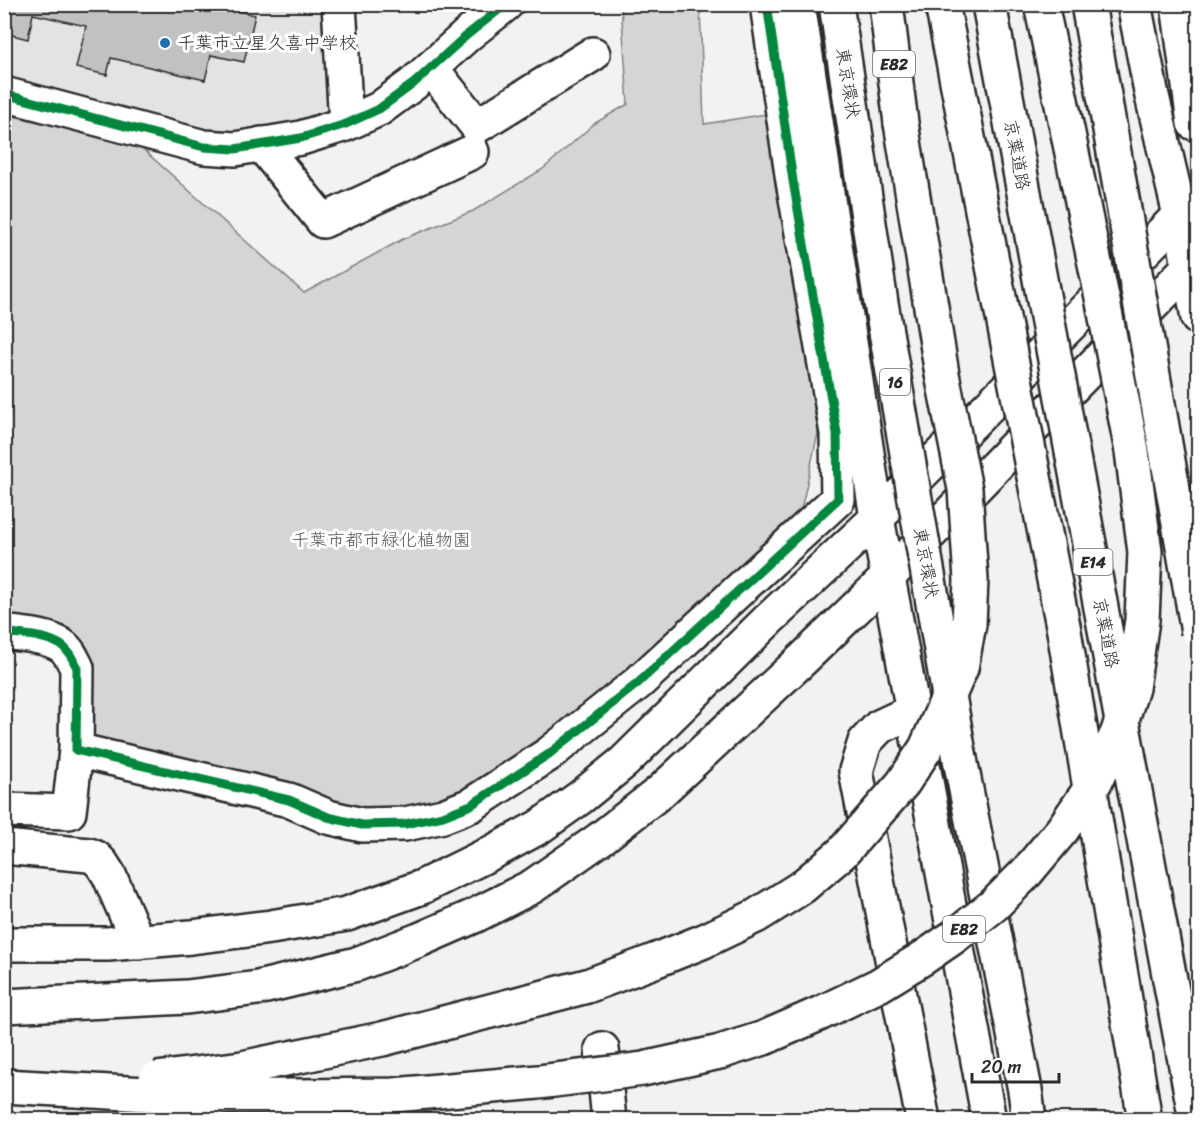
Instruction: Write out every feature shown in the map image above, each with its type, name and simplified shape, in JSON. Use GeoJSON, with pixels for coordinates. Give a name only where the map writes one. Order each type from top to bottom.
{"type":"FeatureCollection","features":[{"type":"Feature","properties":{"kind":"main road"},"geometry":{"type":"LineString","coordinates":[[339,4],[346,124]]}},
{"type":"Feature","properties":{"kind":"main road"},"geometry":{"type":"LineString","coordinates":[[4,93],[204,147],[235,149],[301,138],[346,124],[379,110],[413,84],[466,35],[506,4]]}},
{"type":"Feature","properties":{"kind":"main road"},"geometry":{"type":"LineString","coordinates":[[76,750],[288,800],[328,818],[362,825],[405,824],[443,816],[471,805],[549,754],[638,683],[838,499],[837,433],[793,181],[767,4]]}},
{"type":"Feature","properties":{"kind":"main road"},"geometry":{"type":"LineString","coordinates":[[798,4],[887,578],[989,1119]]}},
{"type":"Feature","properties":{"kind":"main road","name":"東京環状"},"geometry":{"type":"LineString","coordinates":[[836,4],[881,303],[960,759],[1029,1119]]}},
{"type":"Feature","properties":{"kind":"main road","name":"E82"},"geometry":{"type":"LineString","coordinates":[[4,1093],[126,1083],[242,1068],[382,1039],[587,986],[704,941],[756,916],[802,887],[842,854],[903,783],[926,748],[961,668],[969,624],[971,580],[965,489],[942,374],[901,123],[886,4]]}},
{"type":"Feature","properties":{"kind":"main road","name":"E14"},"geometry":{"type":"LineString","coordinates":[[942,4],[1064,631],[1145,1119]]}},
{"type":"Feature","properties":{"kind":"main road","name":"京葉道路"},"geometry":{"type":"LineString","coordinates":[[989,4],[1196,1119]]}},
{"type":"Feature","properties":{"kind":"main road","name":"E82"},"geometry":{"type":"LineString","coordinates":[[4,1086],[199,1097],[394,1095],[538,1082],[643,1069],[720,1052],[764,1038],[879,986],[955,936],[994,905],[1026,873],[1062,830],[1095,782],[1118,732],[1132,688],[1142,620],[1144,552],[1130,439],[1041,4]]}},
{"type":"Feature","properties":{"kind":"main road"},"geometry":{"type":"LineString","coordinates":[[1088,4],[1198,632]]}},
{"type":"Feature","properties":{"kind":"main road"},"geometry":{"type":"LineString","coordinates":[[1134,4],[1152,96],[1189,208],[1198,318]]}},
{"type":"Feature","properties":{"kind":"main road"},"geometry":{"type":"LineString","coordinates":[[1178,4],[1194,123]]}},
{"type":"Feature","properties":{"kind":"main road"},"geometry":{"type":"LineString","coordinates":[[431,68],[477,126],[593,54]]}},
{"type":"Feature","properties":{"kind":"main road"},"geometry":{"type":"LineString","coordinates":[[261,144],[323,221],[471,152]]}},
{"type":"Feature","properties":{"kind":"main road"},"geometry":{"type":"LineString","coordinates":[[4,944],[138,942],[271,927],[347,914],[422,887],[539,827],[624,762],[767,621],[877,518],[1189,208]]}},
{"type":"Feature","properties":{"kind":"main road"},"geometry":{"type":"LineString","coordinates":[[4,1006],[187,997],[258,988],[357,964],[474,916],[533,886],[600,839],[660,792],[887,578],[1194,263]]}},
{"type":"Feature","properties":{"kind":"main road"},"geometry":{"type":"LineString","coordinates":[[838,499],[877,518]]}},
{"type":"Feature","properties":{"kind":"main road"},"geometry":{"type":"LineString","coordinates":[[4,632],[43,638],[61,645],[72,656],[78,668],[76,750],[69,812],[4,810]]}},
{"type":"Feature","properties":{"kind":"main road"},"geometry":{"type":"LineString","coordinates":[[913,711],[879,727],[865,742],[856,771],[923,1119]]}},
{"type":"Feature","properties":{"kind":"main road"},"geometry":{"type":"LineString","coordinates":[[4,847],[89,855],[96,858],[109,875],[138,942]]}},
{"type":"Feature","properties":{"kind":"main road"},"geometry":{"type":"LineString","coordinates":[[602,1049],[609,1119]]}},
{"type":"Feature","properties":{"kind":"shaded area","name":"千葉市立星久喜中学校"},"geometry":{"type":"Polygon","coordinates":[[[4,5],[321,5],[332,107],[316,121],[214,136],[5,80],[4,5]]]}},
{"type":"Feature","properties":{"kind":"green space","name":"千葉市都市緑化植物園"},"geometry":{"type":"Polygon","coordinates":[[[621,5],[700,5],[704,124],[772,113],[818,433],[798,524],[595,701],[476,790],[394,813],[357,809],[282,781],[182,761],[95,737],[90,726],[90,653],[84,648],[5,634],[4,114],[138,145],[304,293],[403,239],[473,211],[543,169],[595,123],[628,104],[621,5]]]}},
{"type":"Feature","properties":{"kind":"building"},"geometry":{"type":"Polygon","coordinates":[[[4,4],[209,4],[255,15],[244,62],[211,55],[205,80],[111,58],[107,75],[76,68],[86,26],[33,14],[28,39],[4,33],[4,4]]]}},
{"type":"Feature","properties":{"kind":"cycle path"},"geometry":{"type":"LineString","coordinates":[[4,94],[204,147],[235,149],[301,138],[346,124],[379,109],[413,84],[467,35],[506,4]]}},
{"type":"Feature","properties":{"kind":"cycle path"},"geometry":{"type":"LineString","coordinates":[[4,632],[48,639],[61,645],[70,655],[77,668],[76,750],[289,800],[328,817],[362,825],[405,824],[443,816],[471,805],[549,754],[638,683],[838,499],[837,433],[793,181],[767,4]]}},
{"type":"Feature","properties":{"kind":"place","name":"千葉市立星久喜中学校"},"geometry":{"type":"Point","coordinates":[165,43]}}]}
